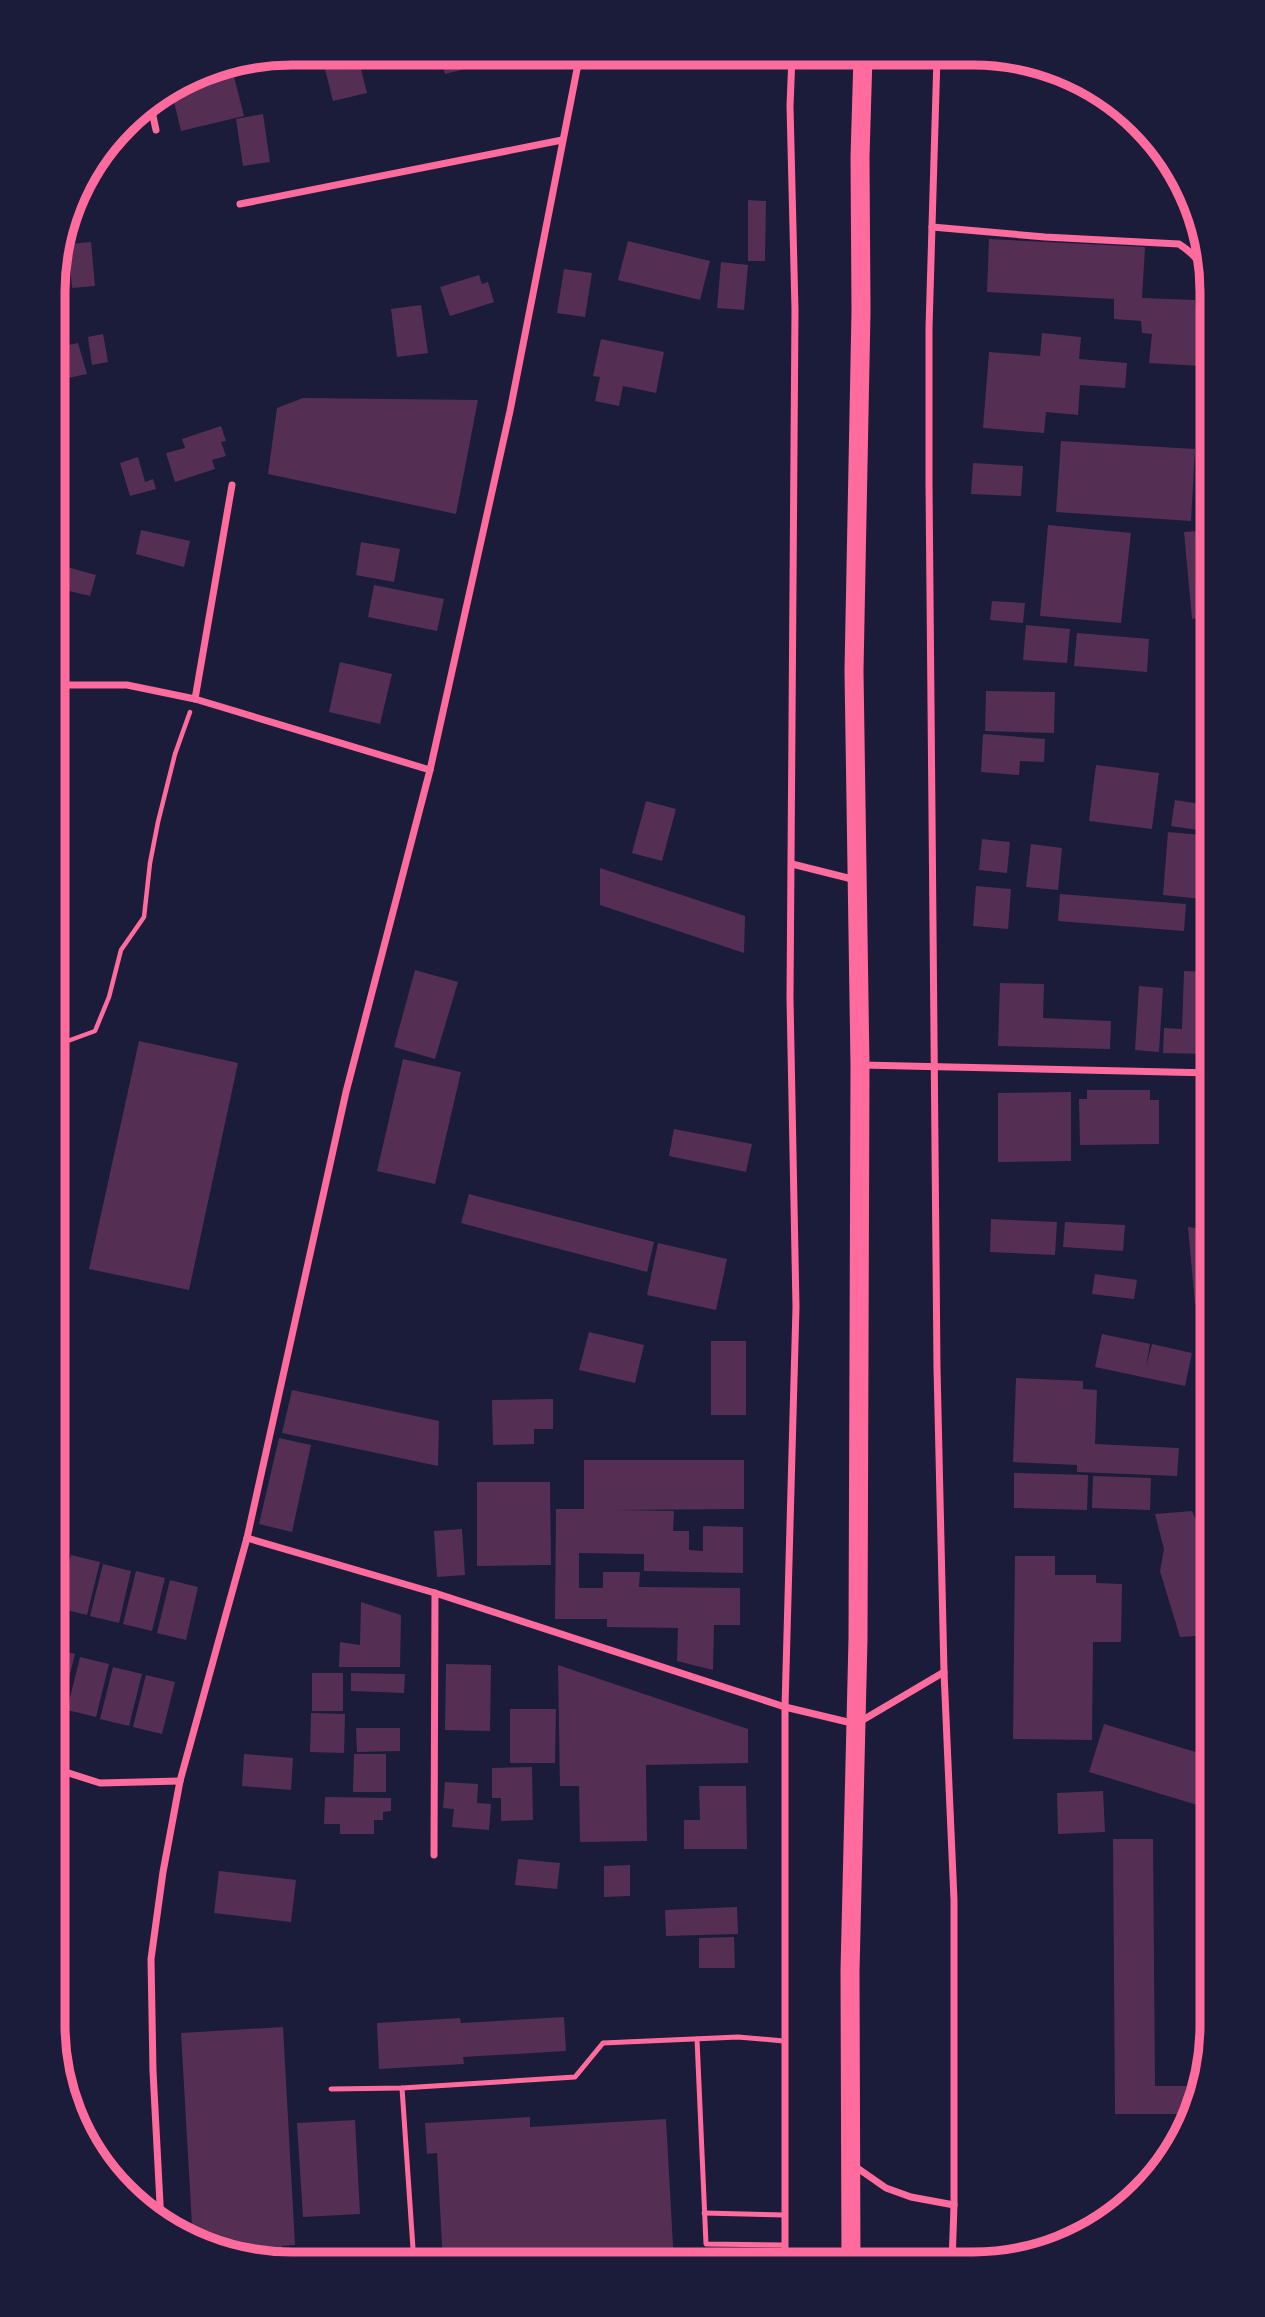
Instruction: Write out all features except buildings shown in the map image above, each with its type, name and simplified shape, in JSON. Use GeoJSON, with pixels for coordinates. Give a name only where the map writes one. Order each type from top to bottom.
{"type":"FeatureCollection","features":[{"type":"Feature","properties":{"kind":"highway"},"geometry":{"type":"LineString","coordinates":[[852,2252],[850,1970],[856,1724],[860,1065],[854,671],[863,65]]}},
{"type":"Feature","properties":{"kind":"street"},"geometry":{"type":"LineString","coordinates":[[160,2210],[153,2071],[151,1959],[163,1872],[180,1781],[247,1538],[346,1093],[430,770],[510,411],[578,65]]}},
{"type":"Feature","properties":{"kind":"street"},"geometry":{"type":"LineString","coordinates":[[785,2252],[785,1707],[796,1307],[790,998],[795,336],[790,106],[792,65]]}},
{"type":"Feature","properties":{"kind":"street"},"geometry":{"type":"LineString","coordinates":[[937,65],[929,483],[933,1067],[944,1672],[954,1900],[952,2252]]}},
{"type":"Feature","properties":{"kind":"street"},"geometry":{"type":"LineString","coordinates":[[152,113],[156,130]]}},
{"type":"Feature","properties":{"kind":"street"},"geometry":{"type":"LineString","coordinates":[[240,204],[562,140]]}},
{"type":"Feature","properties":{"kind":"street"},"geometry":{"type":"LineString","coordinates":[[932,227],[1045,237],[1179,244],[1197,258]]}},
{"type":"Feature","properties":{"kind":"street"},"geometry":{"type":"LineString","coordinates":[[195,699],[232,485]]}},
{"type":"Feature","properties":{"kind":"street"},"geometry":{"type":"LineString","coordinates":[[65,685],[127,685],[195,699],[430,770]]}},
{"type":"Feature","properties":{"kind":"street"},"geometry":{"type":"LineString","coordinates":[[792,864],[856,880]]}},
{"type":"Feature","properties":{"kind":"street"},"geometry":{"type":"LineString","coordinates":[[860,1065],[1200,1073]]}},
{"type":"Feature","properties":{"kind":"street"},"geometry":{"type":"LineString","coordinates":[[247,1538],[435,1593],[785,1707],[856,1724],[944,1672]]}},
{"type":"Feature","properties":{"kind":"street"},"geometry":{"type":"LineString","coordinates":[[434,1856],[435,1593]]}},
{"type":"Feature","properties":{"kind":"street"},"geometry":{"type":"LineString","coordinates":[[65,1772],[100,1783],[180,1781]]}},
{"type":"Feature","properties":{"kind":"street"},"geometry":{"type":"LineString","coordinates":[[852,2165],[886,2188],[911,2197],[954,2205]]}},
{"type":"Feature","properties":{"kind":"lane"},"geometry":{"type":"LineString","coordinates":[[331,2089],[402,2088],[575,2077],[603,2043],[738,2037],[784,2041]]}},
{"type":"Feature","properties":{"kind":"lane"},"geometry":{"type":"LineString","coordinates":[[697,2039],[706,2244],[785,2245]]}},
{"type":"Feature","properties":{"kind":"lane"},"geometry":{"type":"LineString","coordinates":[[402,2088],[413,2252]]}},
{"type":"Feature","properties":{"kind":"lane"},"geometry":{"type":"LineString","coordinates":[[704,2213],[785,2215]]}},
{"type":"Feature","properties":{"kind":"path"},"geometry":{"type":"LineString","coordinates":[[65,1042],[95,1031],[109,997],[121,950],[144,917],[158,822],[174,754],[195,699]]}}]}
